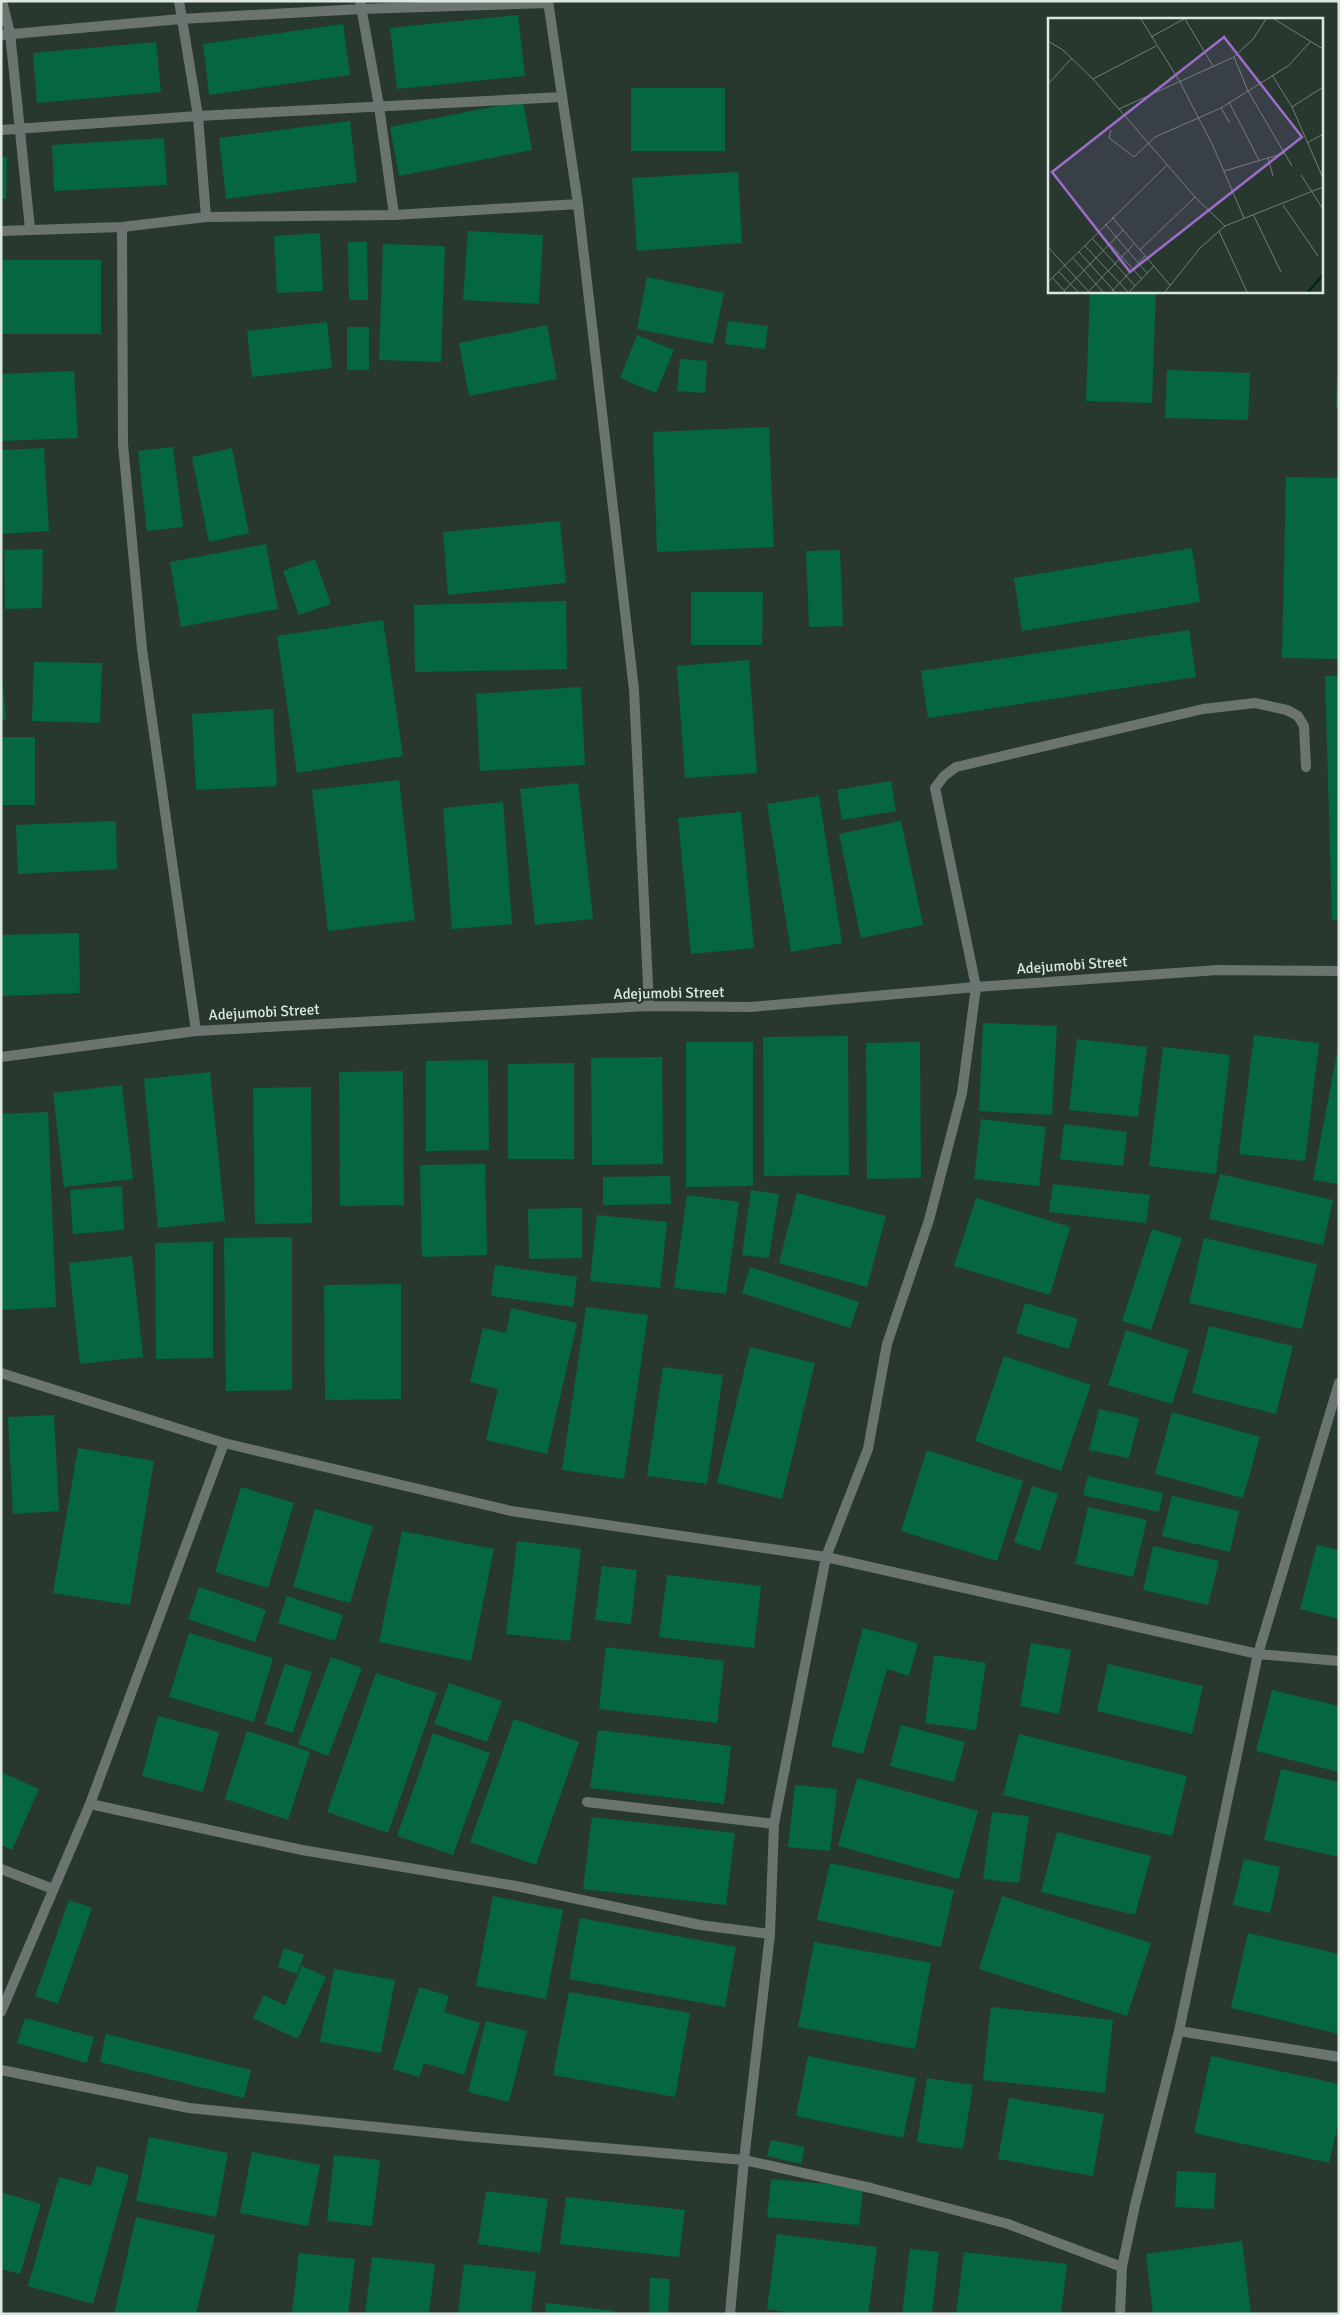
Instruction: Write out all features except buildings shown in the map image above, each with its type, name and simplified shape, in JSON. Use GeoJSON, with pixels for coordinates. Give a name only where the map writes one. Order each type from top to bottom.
{"type":"FeatureCollection","features":[{"type":"Feature","properties":{"kind":"street"},"geometry":{"type":"LineString","coordinates":[[2,1],[5,34],[20,129],[30,229]]}},
{"type":"Feature","properties":{"kind":"street"},"geometry":{"type":"LineString","coordinates":[[179,1],[198,116],[206,217]]}},
{"type":"Feature","properties":{"kind":"street"},"geometry":{"type":"LineString","coordinates":[[5,34],[360,5],[548,2],[578,204],[634,690],[649,1006]]}},
{"type":"Feature","properties":{"kind":"street"},"geometry":{"type":"LineString","coordinates":[[360,5],[378,106],[394,215]]}},
{"type":"Feature","properties":{"kind":"street"},"geometry":{"type":"LineString","coordinates":[[1,130],[198,116],[562,97]]}},
{"type":"Feature","properties":{"kind":"street"},"geometry":{"type":"LineString","coordinates":[[1,231],[122,227],[206,217],[394,215],[578,204]]}},
{"type":"Feature","properties":{"kind":"street"},"geometry":{"type":"LineString","coordinates":[[122,227],[123,444],[130,522],[142,648],[196,1031]]}},
{"type":"Feature","properties":{"kind":"street"},"geometry":{"type":"LineString","coordinates":[[730,2314],[744,2160],[770,1934],[774,1824],[826,1557],[868,1449],[887,1344],[929,1220],[962,1093],[976,987],[935,788],[944,776],[956,767],[1203,709],[1255,703],[1287,710],[1298,716],[1304,726],[1306,767]]}},
{"type":"Feature","properties":{"kind":"street","name":"Adejumobi Street"},"geometry":{"type":"LineString","coordinates":[[1,1057],[196,1031],[649,1006],[751,1007],[976,987],[1218,970],[1339,971]]}},
{"type":"Feature","properties":{"kind":"street"},"geometry":{"type":"LineString","coordinates":[[1,1373],[224,1443],[511,1511],[826,1557],[1258,1654],[1339,1661]]}},
{"type":"Feature","properties":{"kind":"street"},"geometry":{"type":"LineString","coordinates":[[1120,2314],[1122,2267],[1134,2205],[1179,2031],[1258,1654],[1339,1383]]}},
{"type":"Feature","properties":{"kind":"street"},"geometry":{"type":"LineString","coordinates":[[1,2012],[90,1804],[224,1443]]}},
{"type":"Feature","properties":{"kind":"street"},"geometry":{"type":"LineString","coordinates":[[587,1802],[774,1824]]}},
{"type":"Feature","properties":{"kind":"street"},"geometry":{"type":"LineString","coordinates":[[90,1804],[302,1850],[516,1886],[700,1925],[770,1934]]}},
{"type":"Feature","properties":{"kind":"street"},"geometry":{"type":"LineString","coordinates":[[1,1869],[53,1889]]}},
{"type":"Feature","properties":{"kind":"street"},"geometry":{"type":"LineString","coordinates":[[1179,2031],[1339,2057]]}},
{"type":"Feature","properties":{"kind":"street"},"geometry":{"type":"LineString","coordinates":[[1,2070],[189,2108],[475,2137],[744,2160],[871,2188],[1008,2224],[1122,2267]]}}]}
